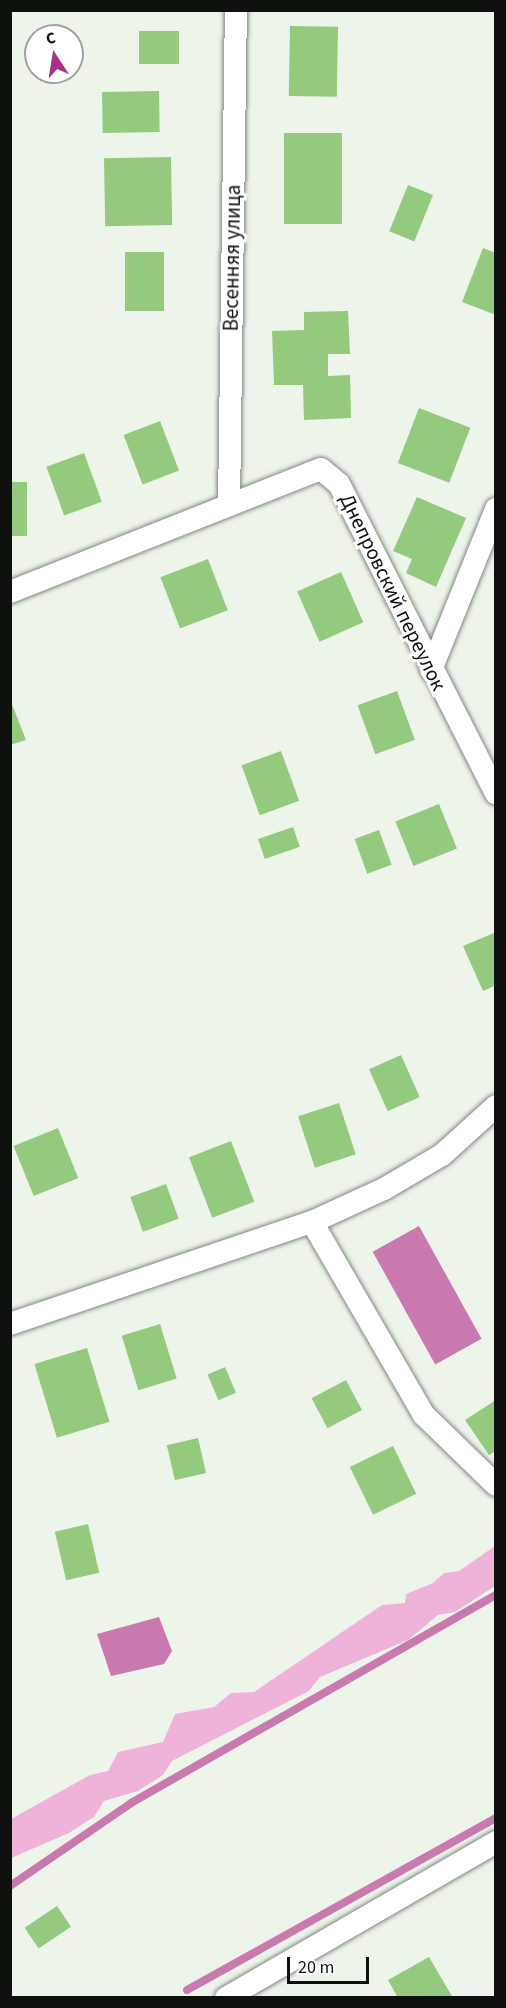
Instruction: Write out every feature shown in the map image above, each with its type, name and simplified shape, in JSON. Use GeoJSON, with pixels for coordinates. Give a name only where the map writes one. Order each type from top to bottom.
{"type":"FeatureCollection","features":[{"type":"Feature","properties":{"kind":"street","name":"Весенняя улица"},"geometry":{"type":"LineString","coordinates":[[229,505],[236,10]]}},
{"type":"Feature","properties":{"kind":"street","name":"Днепровский переулок"},"geometry":{"type":"LineString","coordinates":[[10,592],[321,469],[339,483],[495,794]]}},
{"type":"Feature","properties":{"kind":"street"},"geometry":{"type":"LineString","coordinates":[[431,670],[495,509]]}},
{"type":"Feature","properties":{"kind":"street"},"geometry":{"type":"LineString","coordinates":[[10,1324],[312,1222],[384,1189],[442,1155],[495,1106]]}},
{"type":"Feature","properties":{"kind":"street"},"geometry":{"type":"LineString","coordinates":[[312,1222],[424,1415],[495,1485]]}},
{"type":"Feature","properties":{"kind":"street"},"geometry":{"type":"LineString","coordinates":[[226,1998],[495,1842]]}},
{"type":"Feature","properties":{"kind":"shaded area"},"geometry":{"type":"Polygon","coordinates":[[[419,1226],[482,1339],[435,1365],[373,1252],[419,1226]]]}},
{"type":"Feature","properties":{"kind":"shaded area"},"geometry":{"type":"Polygon","coordinates":[[[495,1546],[495,1586],[455,1612],[438,1615],[408,1640],[320,1677],[309,1691],[172,1761],[163,1775],[138,1791],[104,1801],[94,1817],[69,1833],[11,1858],[11,1819],[90,1775],[108,1771],[118,1752],[163,1742],[175,1714],[214,1707],[231,1693],[254,1692],[382,1605],[405,1603],[406,1594],[433,1583],[444,1573],[459,1571],[495,1546]]]}},
{"type":"Feature","properties":{"kind":"shaded area"},"geometry":{"type":"Polygon","coordinates":[[[159,1617],[172,1651],[164,1664],[111,1676],[97,1634],[159,1617]]]}},
{"type":"Feature","properties":{"kind":"building"},"geometry":{"type":"Polygon","coordinates":[[[290,26],[338,27],[337,97],[289,96],[290,26]]]}},
{"type":"Feature","properties":{"kind":"building"},"geometry":{"type":"Polygon","coordinates":[[[139,31],[179,31],[179,64],[139,64],[139,31]]]}},
{"type":"Feature","properties":{"kind":"building"},"geometry":{"type":"Polygon","coordinates":[[[159,91],[160,132],[103,133],[102,92],[159,91]]]}},
{"type":"Feature","properties":{"kind":"building"},"geometry":{"type":"Polygon","coordinates":[[[284,133],[342,133],[342,224],[284,224],[284,133]]]}},
{"type":"Feature","properties":{"kind":"building"},"geometry":{"type":"Polygon","coordinates":[[[171,157],[172,225],[105,226],[104,158],[171,157]]]}},
{"type":"Feature","properties":{"kind":"building"},"geometry":{"type":"Polygon","coordinates":[[[408,185],[433,195],[414,241],[389,231],[408,185]]]}},
{"type":"Feature","properties":{"kind":"building"},"geometry":{"type":"Polygon","coordinates":[[[483,248],[496,253],[496,315],[462,302],[483,248]]]}},
{"type":"Feature","properties":{"kind":"building"},"geometry":{"type":"Polygon","coordinates":[[[125,252],[164,252],[164,311],[125,311],[125,252]]]}},
{"type":"Feature","properties":{"kind":"building"},"geometry":{"type":"Polygon","coordinates":[[[348,311],[350,354],[328,354],[328,376],[350,375],[351,418],[304,420],[303,385],[274,385],[272,331],[304,330],[304,312],[348,311]]]}},
{"type":"Feature","properties":{"kind":"building"},"geometry":{"type":"Polygon","coordinates":[[[419,408],[470,428],[449,483],[398,463],[419,408]]]}},
{"type":"Feature","properties":{"kind":"building"},"geometry":{"type":"Polygon","coordinates":[[[160,421],[179,470],[143,484],[124,435],[160,421]]]}},
{"type":"Feature","properties":{"kind":"building"},"geometry":{"type":"Polygon","coordinates":[[[84,453],[102,502],[64,516],[46,467],[84,453]]]}},
{"type":"Feature","properties":{"kind":"building"},"geometry":{"type":"Polygon","coordinates":[[[10,482],[27,482],[27,536],[10,536],[10,482]]]}},
{"type":"Feature","properties":{"kind":"building"},"geometry":{"type":"Polygon","coordinates":[[[417,497],[466,518],[436,587],[406,573],[412,559],[393,551],[417,497]]]}},
{"type":"Feature","properties":{"kind":"building"},"geometry":{"type":"Polygon","coordinates":[[[208,559],[228,610],[180,629],[160,577],[208,559]]]}},
{"type":"Feature","properties":{"kind":"building"},"geometry":{"type":"Polygon","coordinates":[[[341,572],[363,622],[320,642],[297,592],[341,572]]]}},
{"type":"Feature","properties":{"kind":"building"},"geometry":{"type":"Polygon","coordinates":[[[397,691],[415,740],[375,754],[358,705],[397,691]]]}},
{"type":"Feature","properties":{"kind":"building"},"geometry":{"type":"Polygon","coordinates":[[[10,699],[26,740],[10,745],[10,699]]]}},
{"type":"Feature","properties":{"kind":"building"},"geometry":{"type":"Polygon","coordinates":[[[281,751],[299,801],[260,815],[242,765],[281,751]]]}},
{"type":"Feature","properties":{"kind":"building"},"geometry":{"type":"Polygon","coordinates":[[[439,804],[457,849],[413,866],[395,822],[439,804]]]}},
{"type":"Feature","properties":{"kind":"building"},"geometry":{"type":"Polygon","coordinates":[[[293,827],[300,847],[265,859],[258,839],[293,827]]]}},
{"type":"Feature","properties":{"kind":"building"},"geometry":{"type":"Polygon","coordinates":[[[379,830],[392,865],[367,874],[355,839],[379,830]]]}},
{"type":"Feature","properties":{"kind":"building"},"geometry":{"type":"Polygon","coordinates":[[[494,933],[496,985],[483,991],[463,946],[494,933]]]}},
{"type":"Feature","properties":{"kind":"building"},"geometry":{"type":"Polygon","coordinates":[[[401,1055],[420,1097],[388,1111],[369,1069],[401,1055]]]}},
{"type":"Feature","properties":{"kind":"building"},"geometry":{"type":"Polygon","coordinates":[[[339,1103],[356,1154],[315,1168],[298,1116],[339,1103]]]}},
{"type":"Feature","properties":{"kind":"building"},"geometry":{"type":"Polygon","coordinates":[[[58,1128],[78,1178],[34,1196],[13,1146],[58,1128]]]}},
{"type":"Feature","properties":{"kind":"building"},"geometry":{"type":"Polygon","coordinates":[[[231,1141],[254,1202],[212,1218],[189,1157],[231,1141]]]}},
{"type":"Feature","properties":{"kind":"building"},"geometry":{"type":"Polygon","coordinates":[[[166,1184],[179,1219],[143,1232],[130,1197],[166,1184]]]}},
{"type":"Feature","properties":{"kind":"building"},"geometry":{"type":"Polygon","coordinates":[[[160,1324],[177,1379],[138,1390],[122,1336],[160,1324]]]}},
{"type":"Feature","properties":{"kind":"building"},"geometry":{"type":"Polygon","coordinates":[[[87,1348],[110,1422],[57,1438],[34,1364],[87,1348]]]}},
{"type":"Feature","properties":{"kind":"building"},"geometry":{"type":"Polygon","coordinates":[[[225,1367],[236,1393],[218,1400],[208,1374],[225,1367]]]}},
{"type":"Feature","properties":{"kind":"building"},"geometry":{"type":"Polygon","coordinates":[[[346,1380],[362,1410],[328,1428],[312,1398],[346,1380]]]}},
{"type":"Feature","properties":{"kind":"building"},"geometry":{"type":"Polygon","coordinates":[[[496,1400],[496,1451],[489,1455],[465,1420],[496,1400]]]}},
{"type":"Feature","properties":{"kind":"building"},"geometry":{"type":"Polygon","coordinates":[[[198,1438],[206,1473],[175,1480],[167,1445],[198,1438]]]}},
{"type":"Feature","properties":{"kind":"building"},"geometry":{"type":"Polygon","coordinates":[[[393,1446],[416,1494],[373,1515],[350,1467],[393,1446]]]}},
{"type":"Feature","properties":{"kind":"building"},"geometry":{"type":"Polygon","coordinates":[[[88,1524],[99,1573],[66,1580],[55,1532],[88,1524]]]}},
{"type":"Feature","properties":{"kind":"building"},"geometry":{"type":"Polygon","coordinates":[[[57,1906],[71,1927],[39,1949],[25,1928],[57,1906]]]}},
{"type":"Feature","properties":{"kind":"building"},"geometry":{"type":"Polygon","coordinates":[[[429,1957],[453,1998],[398,1998],[388,1980],[429,1957]]]}},
{"type":"Feature","properties":{"kind":"waterway"},"geometry":{"type":"LineString","coordinates":[[10,1886],[131,1803],[496,1595]]}},
{"type":"Feature","properties":{"kind":"waterway"},"geometry":{"type":"LineString","coordinates":[[187,1990],[496,1818]]}}]}
